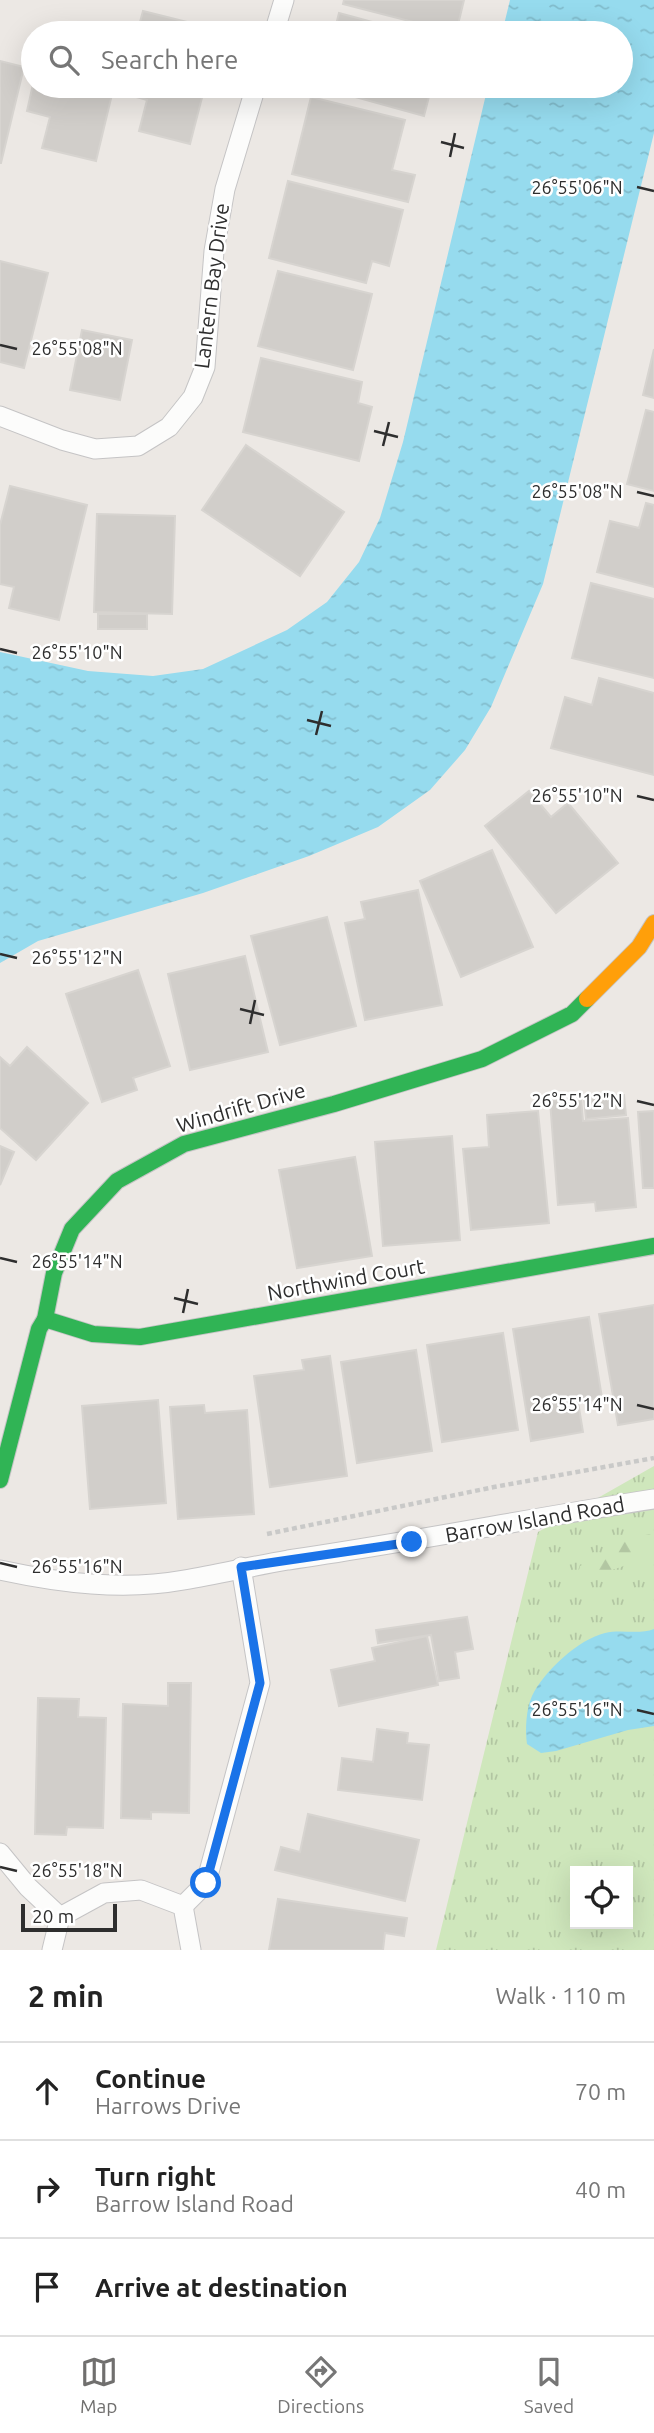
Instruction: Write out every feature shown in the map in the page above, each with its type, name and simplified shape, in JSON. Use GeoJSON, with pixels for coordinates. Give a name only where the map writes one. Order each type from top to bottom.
{"type":"FeatureCollection","features":[{"type":"Feature","properties":{"kind":"street","name":"Windrift Drive"},"geometry":{"type":"LineString","coordinates":[[0,1480],[38,1329],[45,1319],[54,1273],[72,1229],[117,1181],[184,1144],[334,1104],[482,1059],[572,1014],[639,947],[654,923]]}},
{"type":"Feature","properties":{"kind":"street","name":"Northwind Court"},"geometry":{"type":"LineString","coordinates":[[45,1319],[93,1334],[140,1338],[654,1246]]}},
{"type":"Feature","properties":{"kind":"lane"},"geometry":{"type":"LineString","coordinates":[[278,21],[284,0]]}},
{"type":"Feature","properties":{"kind":"lane","name":"Lantern Bay Drive"},"geometry":{"type":"LineString","coordinates":[[0,416],[62,440],[96,449],[138,446],[169,427],[193,397],[205,367],[214,251],[225,189],[252,98]]}},
{"type":"Feature","properties":{"kind":"lane","name":"Barrow Island Road"},"geometry":{"type":"LineString","coordinates":[[0,1570],[45,1580],[108,1586],[183,1581],[241,1567],[412,1542],[654,1499]]}},
{"type":"Feature","properties":{"kind":"lane"},"geometry":{"type":"LineString","coordinates":[[183,1906],[206,1883],[260,1683],[241,1567]]}},
{"type":"Feature","properties":{"kind":"lane"},"geometry":{"type":"LineString","coordinates":[[0,1853],[28,1887],[60,1917]]}},
{"type":"Feature","properties":{"kind":"lane"},"geometry":{"type":"LineString","coordinates":[[52,1950],[60,1917],[104,1893],[141,1890],[183,1906]]}},
{"type":"Feature","properties":{"kind":"lane"},"geometry":{"type":"LineString","coordinates":[[183,1906],[191,1950]]}},
{"type":"Feature","properties":{"kind":"path"},"geometry":{"type":"LineString","coordinates":[[265,1535],[494,1487],[654,1458]]}},
{"type":"Feature","properties":{"kind":"green space"},"geometry":{"type":"Polygon","coordinates":[[[654,1466],[654,1950],[436,1950],[538,1532],[654,1466]]]}},
{"type":"Feature","properties":{"kind":"green space"},"geometry":{"type":"Polygon","coordinates":[[[652,1534],[645,1552],[626,1565],[584,1575],[579,1570],[580,1566],[604,1555],[618,1539],[652,1534]]]}},
{"type":"Feature","properties":{"kind":"water"},"geometry":{"type":"Polygon","coordinates":[[[510,0],[654,0],[654,133],[543,584],[491,707],[465,750],[430,790],[378,827],[309,856],[203,893],[38,941],[0,963],[0,652],[88,671],[153,676],[203,669],[287,630],[327,602],[359,562],[380,518],[403,442],[485,98],[633,98],[633,21],[505,21],[510,0]]]}},
{"type":"Feature","properties":{"kind":"water"},"geometry":{"type":"Polygon","coordinates":[[[654,1629],[654,1726],[628,1730],[556,1751],[541,1753],[527,1744],[526,1720],[532,1696],[545,1676],[563,1657],[595,1636],[654,1629]]]}},
{"type":"Feature","properties":{"kind":"building"},"geometry":{"type":"Polygon","coordinates":[[[344,0],[464,0],[459,21],[409,21],[343,4],[344,0]]]}},
{"type":"Feature","properties":{"kind":"building"},"geometry":{"type":"Polygon","coordinates":[[[143,11],[183,21],[140,21],[143,11]]]}},
{"type":"Feature","properties":{"kind":"building"},"geometry":{"type":"Polygon","coordinates":[[[339,13],[369,21],[337,21],[339,13]]]}},
{"type":"Feature","properties":{"kind":"building"},"geometry":{"type":"Polygon","coordinates":[[[0,61],[21,66],[21,80],[0,163],[0,61]]]}},
{"type":"Feature","properties":{"kind":"building"},"geometry":{"type":"Polygon","coordinates":[[[30,98],[111,98],[96,161],[42,148],[50,117],[27,111],[30,98]]]}},
{"type":"Feature","properties":{"kind":"building"},"geometry":{"type":"Polygon","coordinates":[[[140,98],[202,98],[190,144],[139,131],[147,100],[140,98]]]}},
{"type":"Feature","properties":{"kind":"building"},"geometry":{"type":"Polygon","coordinates":[[[311,98],[405,120],[392,170],[415,175],[408,202],[292,174],[311,98]]]}},
{"type":"Feature","properties":{"kind":"building"},"geometry":{"type":"Polygon","coordinates":[[[359,98],[429,98],[424,116],[359,98]]]}},
{"type":"Feature","properties":{"kind":"building"},"geometry":{"type":"Polygon","coordinates":[[[288,181],[403,210],[389,266],[372,261],[366,283],[269,258],[288,181]]]}},
{"type":"Feature","properties":{"kind":"building"},"geometry":{"type":"Polygon","coordinates":[[[0,261],[48,273],[24,368],[0,362],[0,261]]]}},
{"type":"Feature","properties":{"kind":"building"},"geometry":{"type":"Polygon","coordinates":[[[278,271],[372,294],[353,370],[258,346],[278,271]]]}},
{"type":"Feature","properties":{"kind":"building"},"geometry":{"type":"Polygon","coordinates":[[[82,330],[132,340],[120,400],[70,390],[82,330]]]}},
{"type":"Feature","properties":{"kind":"building"},"geometry":{"type":"Polygon","coordinates":[[[654,349],[654,398],[643,395],[654,349]]]}},
{"type":"Feature","properties":{"kind":"building"},"geometry":{"type":"Polygon","coordinates":[[[261,358],[362,382],[358,403],[372,407],[359,461],[243,432],[261,358]]]}},
{"type":"Feature","properties":{"kind":"building"},"geometry":{"type":"Polygon","coordinates":[[[646,410],[654,412],[654,491],[627,484],[646,410]]]}},
{"type":"Feature","properties":{"kind":"building"},"geometry":{"type":"Polygon","coordinates":[[[246,445],[344,512],[300,576],[202,510],[246,445]]]}},
{"type":"Feature","properties":{"kind":"building"},"geometry":{"type":"Polygon","coordinates":[[[10,486],[87,505],[59,620],[9,608],[14,587],[0,584],[0,525],[10,486]]]}},
{"type":"Feature","properties":{"kind":"building"},"geometry":{"type":"Polygon","coordinates":[[[646,503],[654,505],[654,587],[597,572],[610,521],[639,528],[646,503]]]}},
{"type":"Feature","properties":{"kind":"building"},"geometry":{"type":"Polygon","coordinates":[[[97,514],[175,516],[172,614],[94,612],[97,514]]]}},
{"type":"Feature","properties":{"kind":"building"},"geometry":{"type":"Polygon","coordinates":[[[591,583],[654,599],[654,678],[572,658],[591,583]]]}},
{"type":"Feature","properties":{"kind":"building"},"geometry":{"type":"Polygon","coordinates":[[[98,614],[147,614],[147,629],[98,629],[98,614]]]}},
{"type":"Feature","properties":{"kind":"building"},"geometry":{"type":"Polygon","coordinates":[[[599,678],[654,693],[654,775],[551,748],[565,697],[592,705],[599,678]]]}},
{"type":"Feature","properties":{"kind":"building"},"geometry":{"type":"Polygon","coordinates":[[[529,791],[551,817],[568,803],[618,863],[556,913],[485,826],[529,791]]]}},
{"type":"Feature","properties":{"kind":"building"},"geometry":{"type":"Polygon","coordinates":[[[492,850],[533,947],[461,977],[420,881],[492,850]]]}},
{"type":"Feature","properties":{"kind":"building"},"geometry":{"type":"Polygon","coordinates":[[[418,890],[442,1005],[365,1020],[345,923],[365,919],[361,902],[418,890]]]}},
{"type":"Feature","properties":{"kind":"building"},"geometry":{"type":"Polygon","coordinates":[[[327,917],[356,1026],[280,1045],[251,936],[327,917]]]}},
{"type":"Feature","properties":{"kind":"building"},"geometry":{"type":"Polygon","coordinates":[[[245,956],[268,1052],[190,1070],[168,974],[245,956]]]}},
{"type":"Feature","properties":{"kind":"building"},"geometry":{"type":"Polygon","coordinates":[[[138,970],[170,1066],[133,1078],[137,1090],[102,1102],[66,994],[138,970]]]}},
{"type":"Feature","properties":{"kind":"building"},"geometry":{"type":"Polygon","coordinates":[[[27,1047],[88,1103],[36,1160],[0,1128],[0,1057],[10,1066],[27,1047]]]}},
{"type":"Feature","properties":{"kind":"building"},"geometry":{"type":"Polygon","coordinates":[[[624,1095],[626,1115],[586,1119],[584,1098],[624,1095]]]}},
{"type":"Feature","properties":{"kind":"building"},"geometry":{"type":"Polygon","coordinates":[[[581,1098],[583,1121],[628,1118],[636,1207],[596,1211],[595,1202],[558,1205],[550,1101],[581,1098]]]}},
{"type":"Feature","properties":{"kind":"building"},"geometry":{"type":"Polygon","coordinates":[[[538,1111],[549,1223],[471,1230],[463,1149],[489,1147],[487,1115],[538,1111]]]}},
{"type":"Feature","properties":{"kind":"building"},"geometry":{"type":"Polygon","coordinates":[[[654,1111],[654,1188],[643,1188],[638,1112],[654,1111]]]}},
{"type":"Feature","properties":{"kind":"building"},"geometry":{"type":"Polygon","coordinates":[[[452,1136],[460,1240],[383,1246],[375,1142],[452,1136]]]}},
{"type":"Feature","properties":{"kind":"building"},"geometry":{"type":"Polygon","coordinates":[[[0,1146],[14,1152],[0,1185],[0,1146]]]}},
{"type":"Feature","properties":{"kind":"building"},"geometry":{"type":"Polygon","coordinates":[[[355,1157],[372,1256],[297,1268],[279,1170],[355,1157]]]}},
{"type":"Feature","properties":{"kind":"building"},"geometry":{"type":"Polygon","coordinates":[[[654,1305],[654,1419],[618,1425],[599,1314],[654,1305]]]}},
{"type":"Feature","properties":{"kind":"building"},"geometry":{"type":"Polygon","coordinates":[[[589,1317],[602,1398],[578,1402],[583,1432],[531,1441],[513,1329],[589,1317]]]}},
{"type":"Feature","properties":{"kind":"building"},"geometry":{"type":"Polygon","coordinates":[[[503,1333],[518,1430],[442,1442],[427,1345],[503,1333]]]}},
{"type":"Feature","properties":{"kind":"building"},"geometry":{"type":"Polygon","coordinates":[[[416,1350],[432,1451],[357,1463],[341,1362],[416,1350]]]}},
{"type":"Feature","properties":{"kind":"building"},"geometry":{"type":"Polygon","coordinates":[[[330,1356],[347,1476],[270,1487],[254,1376],[304,1370],[302,1360],[330,1356]]]}},
{"type":"Feature","properties":{"kind":"building"},"geometry":{"type":"Polygon","coordinates":[[[158,1400],[166,1503],[90,1509],[82,1406],[158,1400]]]}},
{"type":"Feature","properties":{"kind":"building"},"geometry":{"type":"Polygon","coordinates":[[[204,1405],[205,1413],[247,1410],[254,1514],[178,1519],[170,1407],[204,1405]]]}},
{"type":"Feature","properties":{"kind":"building"},"geometry":{"type":"Polygon","coordinates":[[[467,1617],[473,1649],[455,1652],[459,1678],[439,1681],[431,1635],[378,1643],[376,1630],[467,1617]]]}},
{"type":"Feature","properties":{"kind":"building"},"geometry":{"type":"Polygon","coordinates":[[[427,1636],[438,1685],[339,1706],[331,1670],[375,1661],[372,1648],[427,1636]]]}},
{"type":"Feature","properties":{"kind":"building"},"geometry":{"type":"Polygon","coordinates":[[[168,1683],[191,1683],[189,1813],[151,1812],[151,1819],[121,1818],[123,1704],[168,1706],[168,1683]]]}},
{"type":"Feature","properties":{"kind":"building"},"geometry":{"type":"Polygon","coordinates":[[[38,1698],[79,1699],[78,1717],[106,1718],[103,1828],[67,1827],[66,1835],[35,1834],[38,1698]]]}},
{"type":"Feature","properties":{"kind":"building"},"geometry":{"type":"Polygon","coordinates":[[[377,1729],[408,1733],[407,1743],[429,1745],[422,1800],[338,1790],[342,1758],[373,1762],[377,1729]]]}},
{"type":"Feature","properties":{"kind":"building"},"geometry":{"type":"Polygon","coordinates":[[[308,1814],[419,1840],[405,1901],[275,1870],[281,1847],[300,1852],[308,1814]]]}},
{"type":"Feature","properties":{"kind":"building"},"geometry":{"type":"Polygon","coordinates":[[[278,1899],[407,1918],[404,1936],[385,1933],[383,1950],[269,1950],[278,1899]]]}},
{"type":"Feature","properties":{"kind":"traffic: fast"},"geometry":{"type":"LineString","coordinates":[[0,1480],[39,1329],[45,1319],[54,1273],[72,1229],[117,1181],[184,1144],[334,1104],[482,1059],[572,1014],[587,999]]}},
{"type":"Feature","properties":{"kind":"traffic: fast"},"geometry":{"type":"LineString","coordinates":[[45,1319],[93,1334],[140,1337],[654,1246]]}},
{"type":"Feature","properties":{"kind":"traffic: slow"},"geometry":{"type":"LineString","coordinates":[[587,999],[639,947],[654,923]]}},
{"type":"Feature","properties":{"kind":"route"},"geometry":{"type":"LineString","coordinates":[[206,1883],[260,1683],[241,1567],[412,1542]]}}]}
